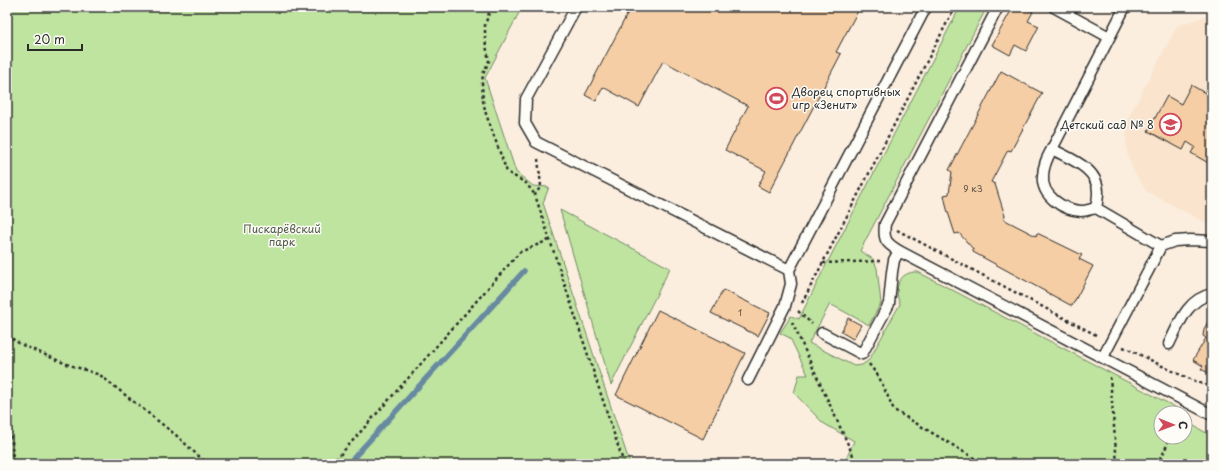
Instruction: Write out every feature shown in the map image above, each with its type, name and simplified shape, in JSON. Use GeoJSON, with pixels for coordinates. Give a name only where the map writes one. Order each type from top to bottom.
{"type":"FeatureCollection","features":[{"type":"Feature","properties":{"kind":"lane"},"geometry":{"type":"LineString","coordinates":[[576,7],[526,99],[525,123],[536,142],[789,270]]}},
{"type":"Feature","properties":{"kind":"lane"},"geometry":{"type":"LineString","coordinates":[[748,380],[785,306],[791,284],[789,270],[926,7]]}},
{"type":"Feature","properties":{"kind":"lane"},"geometry":{"type":"LineString","coordinates":[[998,7],[884,224],[883,235],[888,245],[897,256],[1103,357],[1212,415]]}},
{"type":"Feature","properties":{"kind":"lane"},"geometry":{"type":"LineString","coordinates":[[1054,7],[1109,36]]}},
{"type":"Feature","properties":{"kind":"lane"},"geometry":{"type":"LineString","coordinates":[[1124,7],[1052,149],[1046,162],[1042,177],[1045,190],[1054,201],[1071,210],[1082,211],[1096,208],[1161,246]]}},
{"type":"Feature","properties":{"kind":"lane"},"geometry":{"type":"LineString","coordinates":[[1052,149],[1087,168],[1095,178],[1098,191],[1096,208]]}},
{"type":"Feature","properties":{"kind":"lane"},"geometry":{"type":"LineString","coordinates":[[1103,357],[1161,246],[1176,241],[1212,241]]}},
{"type":"Feature","properties":{"kind":"lane"},"geometry":{"type":"LineString","coordinates":[[822,333],[862,354],[889,304],[892,272],[897,256]]}},
{"type":"Feature","properties":{"kind":"lane"},"geometry":{"type":"LineString","coordinates":[[1169,344],[1184,314],[1195,300],[1212,294]]}},
{"type":"Feature","properties":{"kind":"path"},"geometry":{"type":"LineString","coordinates":[[491,7],[485,25],[485,40],[489,61],[483,74],[482,83],[483,101],[486,114],[507,172],[526,184],[535,196],[624,464]]}},
{"type":"Feature","properties":{"kind":"path"},"geometry":{"type":"LineString","coordinates":[[801,304],[955,7]]}},
{"type":"Feature","properties":{"kind":"path"},"geometry":{"type":"LineString","coordinates":[[535,196],[541,186],[536,142]]}},
{"type":"Feature","properties":{"kind":"path"},"geometry":{"type":"LineString","coordinates":[[884,224],[1110,342],[1142,355],[1178,374],[1212,388]]}},
{"type":"Feature","properties":{"kind":"path"},"geometry":{"type":"LineString","coordinates":[[332,464],[520,252],[549,240]]}},
{"type":"Feature","properties":{"kind":"path"},"geometry":{"type":"LineString","coordinates":[[823,263],[897,256]]}},
{"type":"Feature","properties":{"kind":"path"},"geometry":{"type":"LineString","coordinates":[[785,306],[798,311],[822,333]]}},
{"type":"Feature","properties":{"kind":"path"},"geometry":{"type":"LineString","coordinates":[[785,306],[857,464]]}},
{"type":"Feature","properties":{"kind":"path"},"geometry":{"type":"LineString","coordinates":[[7,335],[20,344],[100,375],[178,436],[207,464]]}},
{"type":"Feature","properties":{"kind":"path"},"geometry":{"type":"LineString","coordinates":[[862,354],[879,377],[894,410],[984,464]]}},
{"type":"Feature","properties":{"kind":"path"},"geometry":{"type":"LineString","coordinates":[[1103,357],[1111,380],[1117,464]]}},
{"type":"Feature","properties":{"kind":"path"},"geometry":{"type":"LineString","coordinates":[[7,424],[12,441],[13,464]]}},
{"type":"Feature","properties":{"kind":"path"},"geometry":{"type":"LineString","coordinates":[[1156,464],[1167,445]]}},
{"type":"Feature","properties":{"kind":"shaded area","name":"Детский сад № 8"},"geometry":{"type":"Polygon","coordinates":[[[1212,14],[1212,226],[1146,191],[1133,170],[1127,153],[1126,134],[1130,115],[1177,26],[1212,14]]]}},
{"type":"Feature","properties":{"kind":"green space","name":"Пискарёвский парк"},"geometry":{"type":"Polygon","coordinates":[[[7,7],[522,7],[485,78],[516,172],[533,186],[549,187],[543,203],[630,464],[7,464],[7,7]]]}},
{"type":"Feature","properties":{"kind":"green space"},"geometry":{"type":"Polygon","coordinates":[[[960,7],[987,7],[860,251],[873,259],[877,268],[881,303],[869,325],[830,304],[809,343],[854,366],[862,365],[869,360],[900,304],[897,292],[899,282],[902,277],[911,272],[918,272],[1171,405],[1153,405],[1153,445],[1193,445],[1193,425],[1212,436],[1212,464],[844,464],[854,441],[823,423],[794,393],[799,375],[808,375],[790,338],[780,333],[791,316],[799,319],[960,7]]]}},
{"type":"Feature","properties":{"kind":"green space"},"geometry":{"type":"Polygon","coordinates":[[[560,210],[670,268],[611,385],[560,210]]]}},
{"type":"Feature","properties":{"kind":"building","name":"Дворец спортивных игр «Зенит»"},"geometry":{"type":"Polygon","coordinates":[[[631,7],[860,7],[836,52],[841,54],[769,192],[758,186],[766,171],[725,150],[748,106],[663,61],[639,107],[603,87],[596,101],[585,95],[631,7]]]}},
{"type":"Feature","properties":{"kind":"building"},"geometry":{"type":"Polygon","coordinates":[[[1013,7],[1025,7],[1033,12],[1028,21],[1039,26],[1026,51],[1015,45],[1010,55],[992,45],[1013,7]]]}},
{"type":"Feature","properties":{"kind":"building"},"geometry":{"type":"Polygon","coordinates":[[[1001,71],[1042,93],[1011,151],[1008,150],[991,182],[995,184],[1005,216],[1003,219],[1036,236],[1037,233],[1082,255],[1079,259],[1093,266],[1072,306],[973,252],[973,249],[959,233],[955,234],[947,209],[944,195],[949,194],[952,172],[949,170],[1001,71]]]}},
{"type":"Feature","properties":{"kind":"building"},"geometry":{"type":"Polygon","coordinates":[[[1212,81],[1212,165],[1191,153],[1195,147],[1187,142],[1183,150],[1148,131],[1167,96],[1181,104],[1191,85],[1205,93],[1212,81]]]}},
{"type":"Feature","properties":{"kind":"building"},"geometry":{"type":"Polygon","coordinates":[[[723,290],[770,313],[758,336],[711,313],[723,290]]]}},
{"type":"Feature","properties":{"kind":"building"},"geometry":{"type":"Polygon","coordinates":[[[658,310],[745,353],[703,439],[616,395],[658,310]]]}},
{"type":"Feature","properties":{"kind":"building"},"geometry":{"type":"Polygon","coordinates":[[[848,318],[861,325],[853,339],[841,332],[848,318]]]}},
{"type":"Feature","properties":{"kind":"building"},"geometry":{"type":"Polygon","coordinates":[[[1210,318],[1212,319],[1212,375],[1201,369],[1203,366],[1193,360],[1206,338],[1203,336],[1204,329],[1210,318]]]}},
{"type":"Feature","properties":{"kind":"waterway"},"geometry":{"type":"LineString","coordinates":[[348,464],[524,271]]}},
{"type":"Feature","properties":{"kind":"place","name":"Дворец спортивных игр «Зенит»"},"geometry":{"type":"Point","coordinates":[776,98]}},
{"type":"Feature","properties":{"kind":"place","name":"Детский сад № 8"},"geometry":{"type":"Point","coordinates":[1170,125]}}]}
